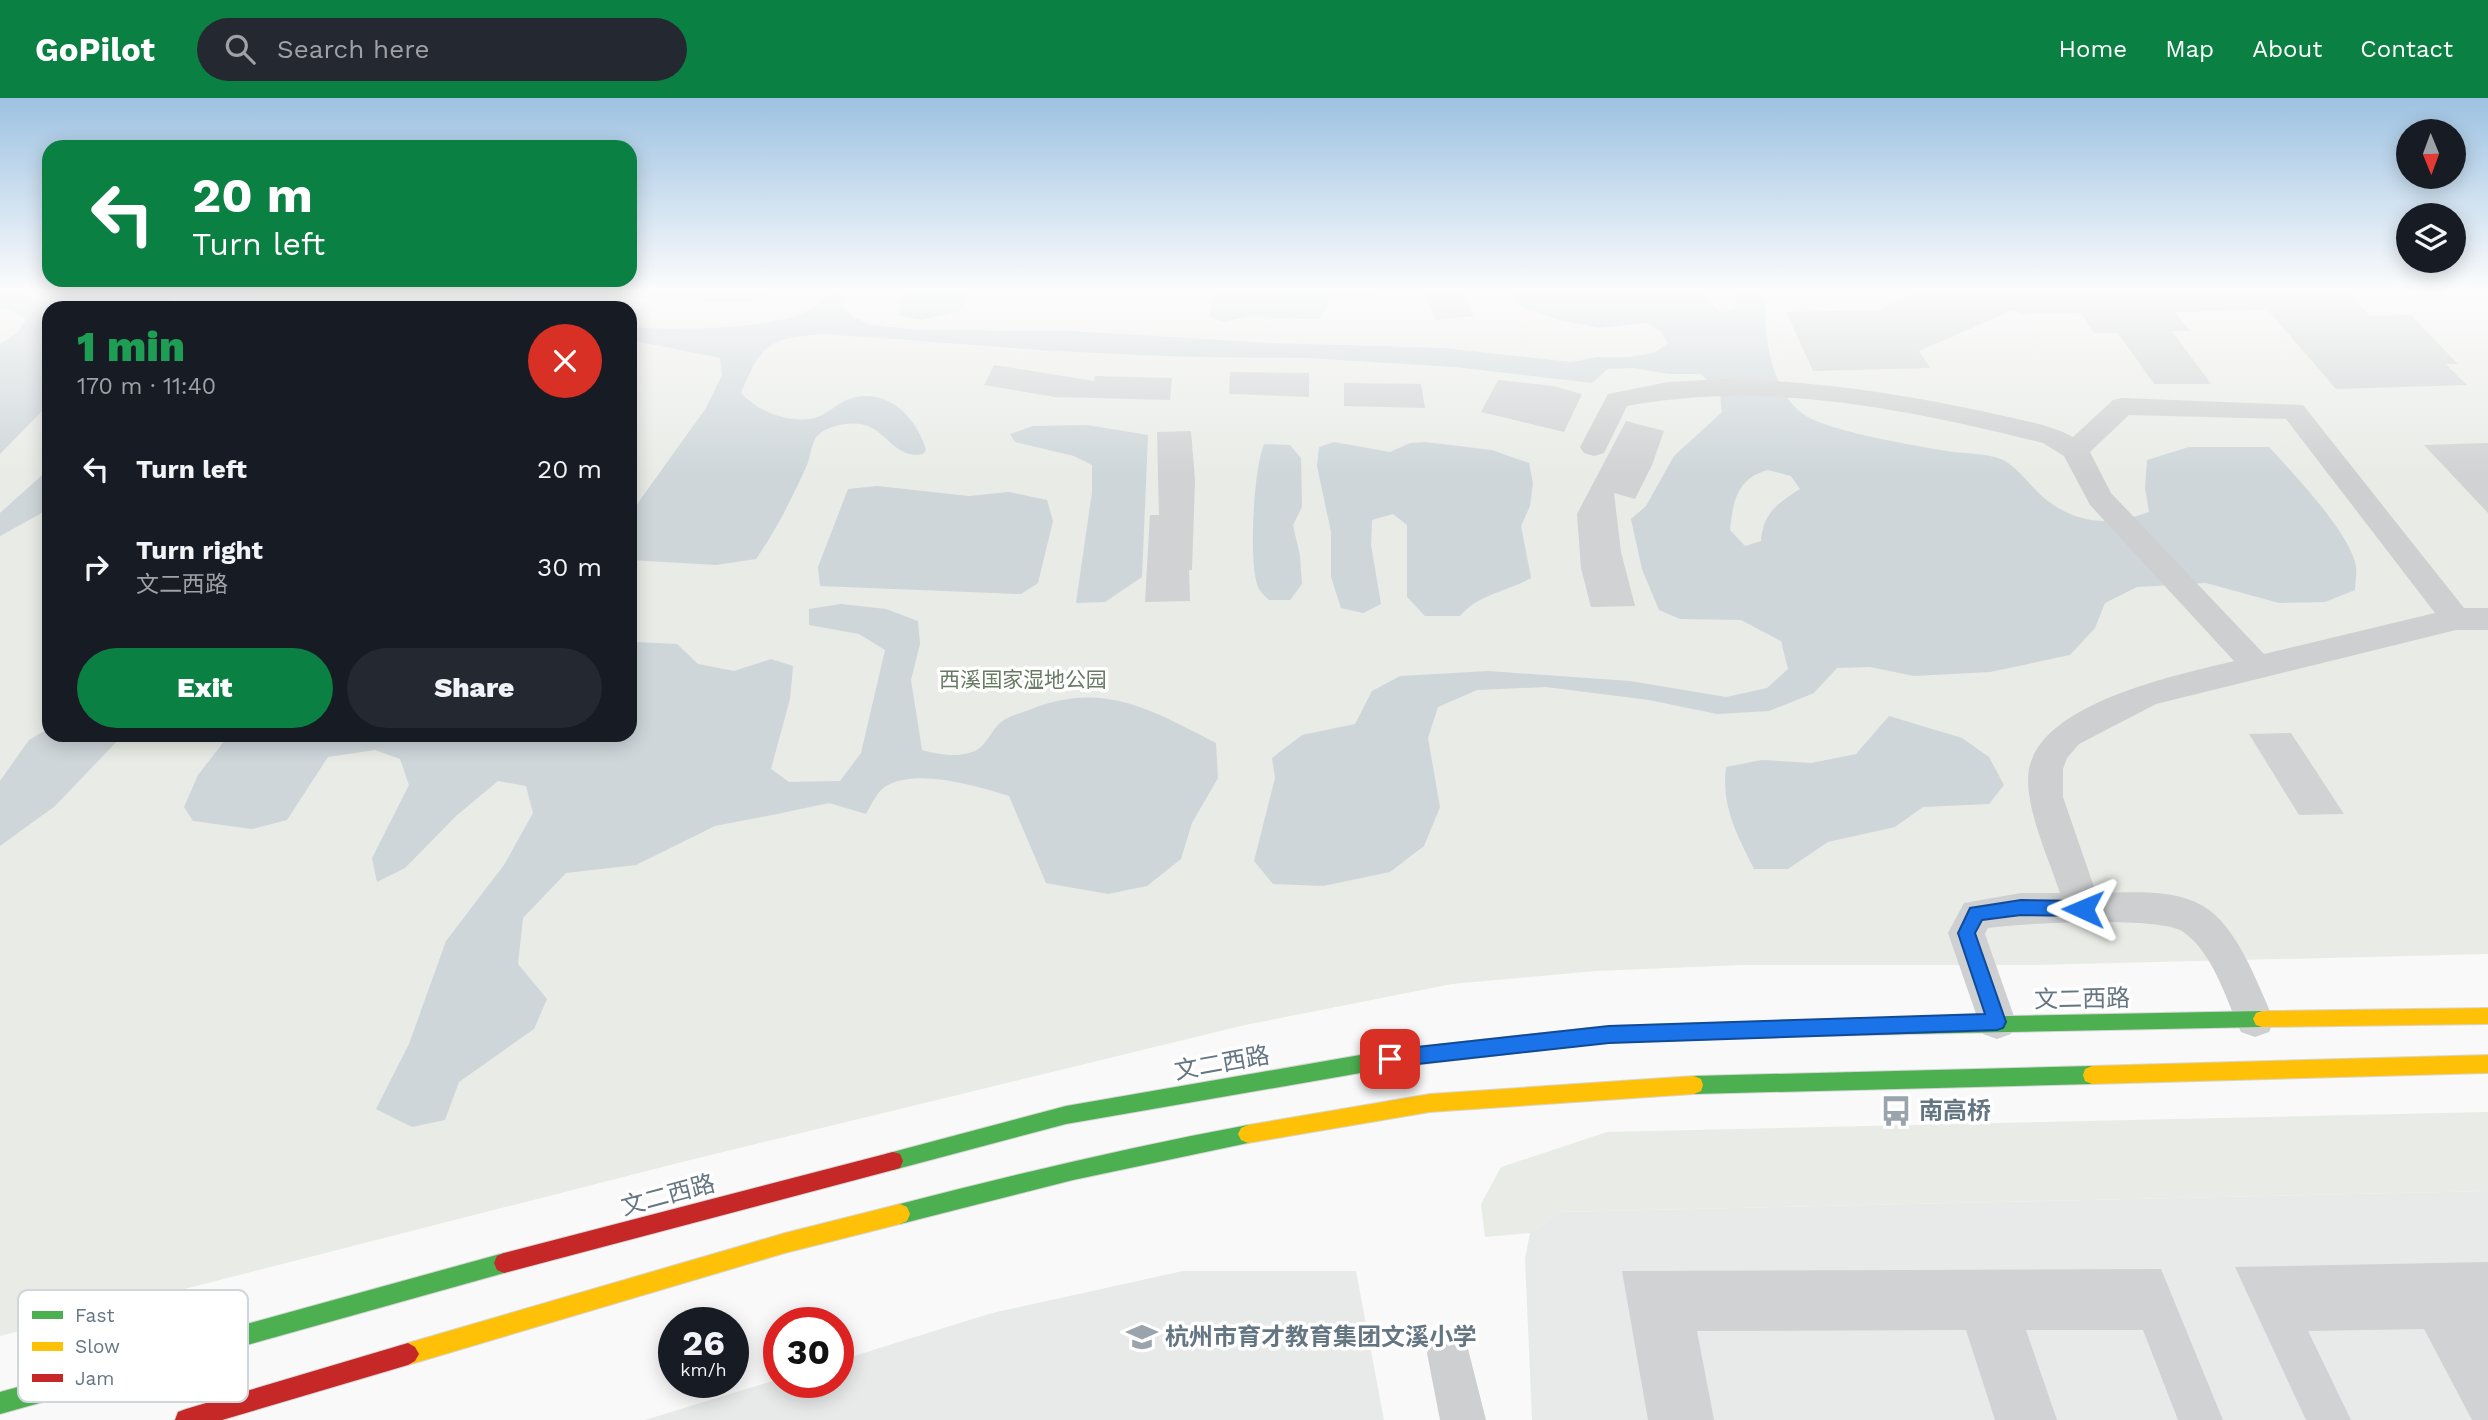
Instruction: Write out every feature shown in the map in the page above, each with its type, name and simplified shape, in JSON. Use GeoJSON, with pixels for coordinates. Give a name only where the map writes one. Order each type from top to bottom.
{"type":"FeatureCollection","features":[{"type":"Feature","properties":{"kind":"main road","name":"文二西路"},"geometry":{"type":"LineString","coordinates":[[248,1333],[1066,1115],[1185,1092],[1417,1054],[1609,1034],[1997,1022],[2488,1016]]}},
{"type":"Feature","properties":{"kind":"main road"},"geometry":{"type":"LineString","coordinates":[[248,1402],[785,1243],[946,1202],[1181,1146],[1430,1103],[1665,1086],[2488,1064]]}},
{"type":"Feature","properties":{"kind":"main road","name":"文二西路"},"geometry":{"type":"LineString","coordinates":[[0,1403],[18,1398]]}},
{"type":"Feature","properties":{"kind":"main road"},"geometry":{"type":"LineString","coordinates":[[186,1420],[247,1402]]}},
{"type":"Feature","properties":{"kind":"street"},"geometry":{"type":"LineString","coordinates":[[1594,446],[1616,400],[1682,387],[1856,394],[2052,437],[2075,450],[2100,498],[2202,604],[2257,666]]}},
{"type":"Feature","properties":{"kind":"street"},"geometry":{"type":"LineString","coordinates":[[2075,450],[2123,406],[2294,411],[2456,619]]}},
{"type":"Feature","properties":{"kind":"street"},"geometry":{"type":"LineString","coordinates":[[2083,909],[2046,797],[2046,769],[2052,752],[2067,735],[2147,694],[2456,619],[2488,619]]}},
{"type":"Feature","properties":{"kind":"street"},"geometry":{"type":"LineString","coordinates":[[1997,1022],[1966,933],[1977,914],[2021,908],[2157,909],[2191,917],[2217,941],[2255,1020]]}},
{"type":"Feature","properties":{"kind":"street"},"geometry":{"type":"LineString","coordinates":[[1449,1353],[1463,1420]]}},
{"type":"Feature","properties":{"kind":"shaded area"},"geometry":{"type":"Polygon","coordinates":[[[0,352],[42,352],[42,411],[0,454],[0,352]]]}},
{"type":"Feature","properties":{"kind":"shaded area"},"geometry":{"type":"Polygon","coordinates":[[[688,352],[763,352],[741,393],[763,410],[781,417],[810,419],[821,416],[849,399],[863,396],[887,401],[898,407],[915,426],[926,450],[923,454],[906,453],[863,424],[835,426],[822,431],[816,438],[790,501],[756,559],[716,565],[637,560],[637,504],[706,408],[722,375],[720,358],[688,352]]]}},
{"type":"Feature","properties":{"kind":"shaded area"},"geometry":{"type":"Polygon","coordinates":[[[1069,352],[1477,352],[1571,362],[1656,352],[1769,352],[1782,390],[1803,414],[1850,432],[1894,442],[1999,458],[2016,469],[2039,494],[2056,507],[2069,514],[2095,520],[2121,520],[2149,512],[2145,488],[2147,460],[2189,447],[2269,447],[2320,504],[2344,538],[2356,567],[2355,590],[2325,602],[2279,603],[2206,583],[2137,587],[2105,603],[2095,628],[2070,655],[1990,672],[1914,676],[1870,667],[1837,668],[1814,693],[1769,711],[1717,714],[1649,700],[1546,687],[1477,690],[1438,707],[1428,738],[1440,807],[1424,846],[1390,872],[1323,886],[1273,884],[1254,861],[1275,778],[1272,758],[1302,735],[1355,724],[1372,691],[1400,676],[1488,671],[1630,681],[1726,697],[1767,688],[1788,669],[1781,641],[1741,620],[1680,619],[1659,610],[1642,569],[1631,519],[1646,506],[1674,456],[1722,412],[1720,394],[1701,374],[1668,374],[1634,368],[1608,369],[1592,383],[1454,367],[1307,358],[1188,357],[1069,352]],[[1768,470],[1749,479],[1735,500],[1730,530],[1745,546],[1761,541],[1768,516],[1800,489],[1791,476],[1768,470]]]}},
{"type":"Feature","properties":{"kind":"shaded area"},"geometry":{"type":"Polygon","coordinates":[[[1087,425],[1148,435],[1142,577],[1105,602],[1076,603],[1092,492],[1092,465],[1074,456],[1015,442],[1010,434],[1033,426],[1087,425]]]}},
{"type":"Feature","properties":{"kind":"shaded area"},"geometry":{"type":"Polygon","coordinates":[[[1334,442],[1390,452],[1410,443],[1425,442],[1492,450],[1529,463],[1533,483],[1530,506],[1521,526],[1531,578],[1484,598],[1460,616],[1425,616],[1407,597],[1407,525],[1393,514],[1372,520],[1371,545],[1381,604],[1363,613],[1341,608],[1331,577],[1331,532],[1317,466],[1319,447],[1334,442]]]}},
{"type":"Feature","properties":{"kind":"shaded area"},"geometry":{"type":"Polygon","coordinates":[[[1264,444],[1290,445],[1301,458],[1302,507],[1293,525],[1300,556],[1302,584],[1290,600],[1269,600],[1259,589],[1255,575],[1254,515],[1257,473],[1264,444]]]}},
{"type":"Feature","properties":{"kind":"shaded area"},"geometry":{"type":"Polygon","coordinates":[[[42,475],[42,513],[0,536],[0,513],[42,475]]]}},
{"type":"Feature","properties":{"kind":"shaded area"},"geometry":{"type":"Polygon","coordinates":[[[877,486],[969,496],[1009,492],[1047,500],[1053,521],[1038,583],[1021,594],[820,586],[818,567],[848,489],[877,486]]]}},
{"type":"Feature","properties":{"kind":"shaded area"},"geometry":{"type":"Polygon","coordinates":[[[841,604],[886,609],[918,621],[920,644],[911,680],[922,750],[945,755],[970,753],[983,745],[1007,718],[1060,700],[1084,698],[1128,703],[1171,720],[1216,743],[1218,778],[1192,823],[1181,859],[1147,886],[1108,894],[1046,883],[1009,796],[962,783],[925,778],[893,783],[881,790],[866,814],[829,803],[715,826],[636,865],[566,873],[523,918],[518,964],[547,999],[534,1029],[459,1082],[445,1120],[412,1127],[376,1109],[409,1044],[446,941],[504,865],[533,813],[526,786],[498,781],[456,816],[405,868],[377,882],[372,858],[409,785],[400,759],[375,750],[328,757],[287,820],[252,829],[193,821],[184,807],[198,775],[224,742],[637,742],[637,642],[677,644],[698,664],[734,671],[771,659],[793,666],[790,699],[771,769],[789,782],[840,781],[861,753],[885,650],[859,634],[809,625],[809,609],[841,604]]]}},
{"type":"Feature","properties":{"kind":"shaded area"},"geometry":{"type":"Polygon","coordinates":[[[1889,716],[1962,738],[1989,757],[2004,785],[1989,804],[1923,807],[1895,827],[1828,842],[1788,869],[1754,869],[1736,832],[1728,807],[1726,767],[1762,760],[1811,763],[1856,754],[1889,716]]]}},
{"type":"Feature","properties":{"kind":"shaded area"},"geometry":{"type":"Polygon","coordinates":[[[42,732],[42,742],[116,742],[55,806],[0,846],[0,781],[29,740],[42,732]]]}},
{"type":"Feature","properties":{"kind":"shaded area"},"geometry":{"type":"Polygon","coordinates":[[[2488,1191],[2488,1420],[1532,1420],[1525,1259],[1530,1233],[1559,1212],[2488,1191]]]}},
{"type":"Feature","properties":{"kind":"shaded area","name":"杭州市育才教育集团文溪小学"},"geometry":{"type":"Polygon","coordinates":[[[1183,1271],[1356,1271],[1384,1420],[645,1420],[717,1398],[749,1398],[749,1388],[763,1384],[763,1398],[854,1398],[854,1356],[992,1313],[1183,1271]]]}},
{"type":"Feature","properties":{"kind":"green space","name":"西溪国家湿地公园"},"geometry":{"type":"Polygon","coordinates":[[[0,352],[42,352],[42,742],[637,742],[637,352],[2488,352],[2488,954],[2034,965],[1741,965],[1596,971],[1452,984],[1245,1025],[678,1163],[180,1290],[18,1290],[18,1331],[0,1336],[0,352]]]}},
{"type":"Feature","properties":{"kind":"green space"},"geometry":{"type":"Polygon","coordinates":[[[2488,1112],[2488,1191],[1559,1212],[1530,1233],[1485,1237],[1481,1204],[1501,1167],[1607,1132],[2488,1112]]]}},
{"type":"Feature","properties":{"kind":"building"},"geometry":{"type":"Polygon","coordinates":[[[1804,352],[1919,352],[1930,368],[1813,371],[1804,352]]]}},
{"type":"Feature","properties":{"kind":"building"},"geometry":{"type":"Polygon","coordinates":[[[2131,352],[2187,352],[2211,384],[2154,384],[2131,352]]]}},
{"type":"Feature","properties":{"kind":"building"},"geometry":{"type":"Polygon","coordinates":[[[2304,352],[2446,352],[2458,364],[2446,364],[2467,385],[2336,389],[2304,352]]]}},
{"type":"Feature","properties":{"kind":"building"},"geometry":{"type":"Polygon","coordinates":[[[994,365],[1094,381],[1095,376],[1172,378],[1170,400],[1055,397],[984,385],[994,365]]]}},
{"type":"Feature","properties":{"kind":"building"},"geometry":{"type":"Polygon","coordinates":[[[1230,372],[1309,373],[1309,397],[1229,394],[1230,372]]]}},
{"type":"Feature","properties":{"kind":"building"},"geometry":{"type":"Polygon","coordinates":[[[1498,380],[1553,386],[1582,394],[1564,432],[1481,412],[1498,380]]]}},
{"type":"Feature","properties":{"kind":"building"},"geometry":{"type":"Polygon","coordinates":[[[1344,383],[1421,384],[1425,408],[1344,406],[1344,383]]]}},
{"type":"Feature","properties":{"kind":"building"},"geometry":{"type":"Polygon","coordinates":[[[1626,421],[1664,431],[1652,465],[1635,499],[1614,493],[1621,552],[1635,606],[1591,607],[1581,568],[1577,514],[1626,421]]]}},
{"type":"Feature","properties":{"kind":"building"},"geometry":{"type":"Polygon","coordinates":[[[1191,431],[1195,480],[1192,570],[1189,570],[1190,601],[1145,602],[1150,515],[1159,515],[1157,432],[1191,431]]]}},
{"type":"Feature","properties":{"kind":"building"},"geometry":{"type":"Polygon","coordinates":[[[2488,443],[2488,513],[2424,445],[2488,443]]]}},
{"type":"Feature","properties":{"kind":"building"},"geometry":{"type":"Polygon","coordinates":[[[2291,733],[2344,814],[2299,815],[2249,734],[2291,733]]]}},
{"type":"Feature","properties":{"kind":"building"},"geometry":{"type":"Polygon","coordinates":[[[2488,1262],[2488,1420],[2472,1420],[2424,1329],[2308,1331],[2351,1420],[2306,1420],[2235,1267],[2488,1262]]]}},
{"type":"Feature","properties":{"kind":"building"},"geometry":{"type":"Polygon","coordinates":[[[2161,1269],[2223,1420],[2178,1420],[2143,1330],[2026,1330],[2057,1420],[1995,1420],[1966,1330],[1697,1331],[1714,1420],[1648,1420],[1622,1271],[2161,1269]]]}},
{"type":"Feature","properties":{"kind":"traffic: fast"},"geometry":{"type":"LineString","coordinates":[[1811,1028],[2262,1019]]}},
{"type":"Feature","properties":{"kind":"traffic: fast"},"geometry":{"type":"LineString","coordinates":[[893,1161],[1066,1115],[1389,1059]]}},
{"type":"Feature","properties":{"kind":"traffic: fast"},"geometry":{"type":"LineString","coordinates":[[1694,1085],[2092,1075]]}},
{"type":"Feature","properties":{"kind":"traffic: fast"},"geometry":{"type":"LineString","coordinates":[[900,1214],[1073,1171],[1248,1134]]}},
{"type":"Feature","properties":{"kind":"traffic: fast"},"geometry":{"type":"LineString","coordinates":[[248,1334],[504,1263]]}},
{"type":"Feature","properties":{"kind":"traffic: fast"},"geometry":{"type":"LineString","coordinates":[[0,1403],[18,1398]]}},
{"type":"Feature","properties":{"kind":"traffic: slow"},"geometry":{"type":"LineString","coordinates":[[2262,1019],[2488,1016]]}},
{"type":"Feature","properties":{"kind":"traffic: slow"},"geometry":{"type":"LineString","coordinates":[[1389,1059],[1609,1034],[1811,1028]]}},
{"type":"Feature","properties":{"kind":"traffic: slow"},"geometry":{"type":"LineString","coordinates":[[2092,1075],[2488,1064]]}},
{"type":"Feature","properties":{"kind":"traffic: slow"},"geometry":{"type":"LineString","coordinates":[[1248,1134],[1430,1103],[1694,1085]]}},
{"type":"Feature","properties":{"kind":"traffic: slow"},"geometry":{"type":"LineString","coordinates":[[408,1354],[785,1243],[900,1214]]}},
{"type":"Feature","properties":{"kind":"traffic: jam"},"geometry":{"type":"LineString","coordinates":[[504,1263],[893,1161]]}},
{"type":"Feature","properties":{"kind":"traffic: jam"},"geometry":{"type":"LineString","coordinates":[[248,1402],[408,1354]]}},
{"type":"Feature","properties":{"kind":"traffic: jam"},"geometry":{"type":"LineString","coordinates":[[186,1420],[247,1402]]}},
{"type":"Feature","properties":{"kind":"place","name":"南高桥"},"geometry":{"type":"Point","coordinates":[1896,1111]}},
{"type":"Feature","properties":{"kind":"place","name":"杭州市育才教育集团文溪小学"},"geometry":{"type":"Point","coordinates":[1142,1337]}},
{"type":"Feature","properties":{"kind":"route"},"geometry":{"type":"LineString","coordinates":[[1390,1059],[1609,1034],[1997,1022],[1966,933],[1977,914],[2021,908],[2083,909]]}}]}
